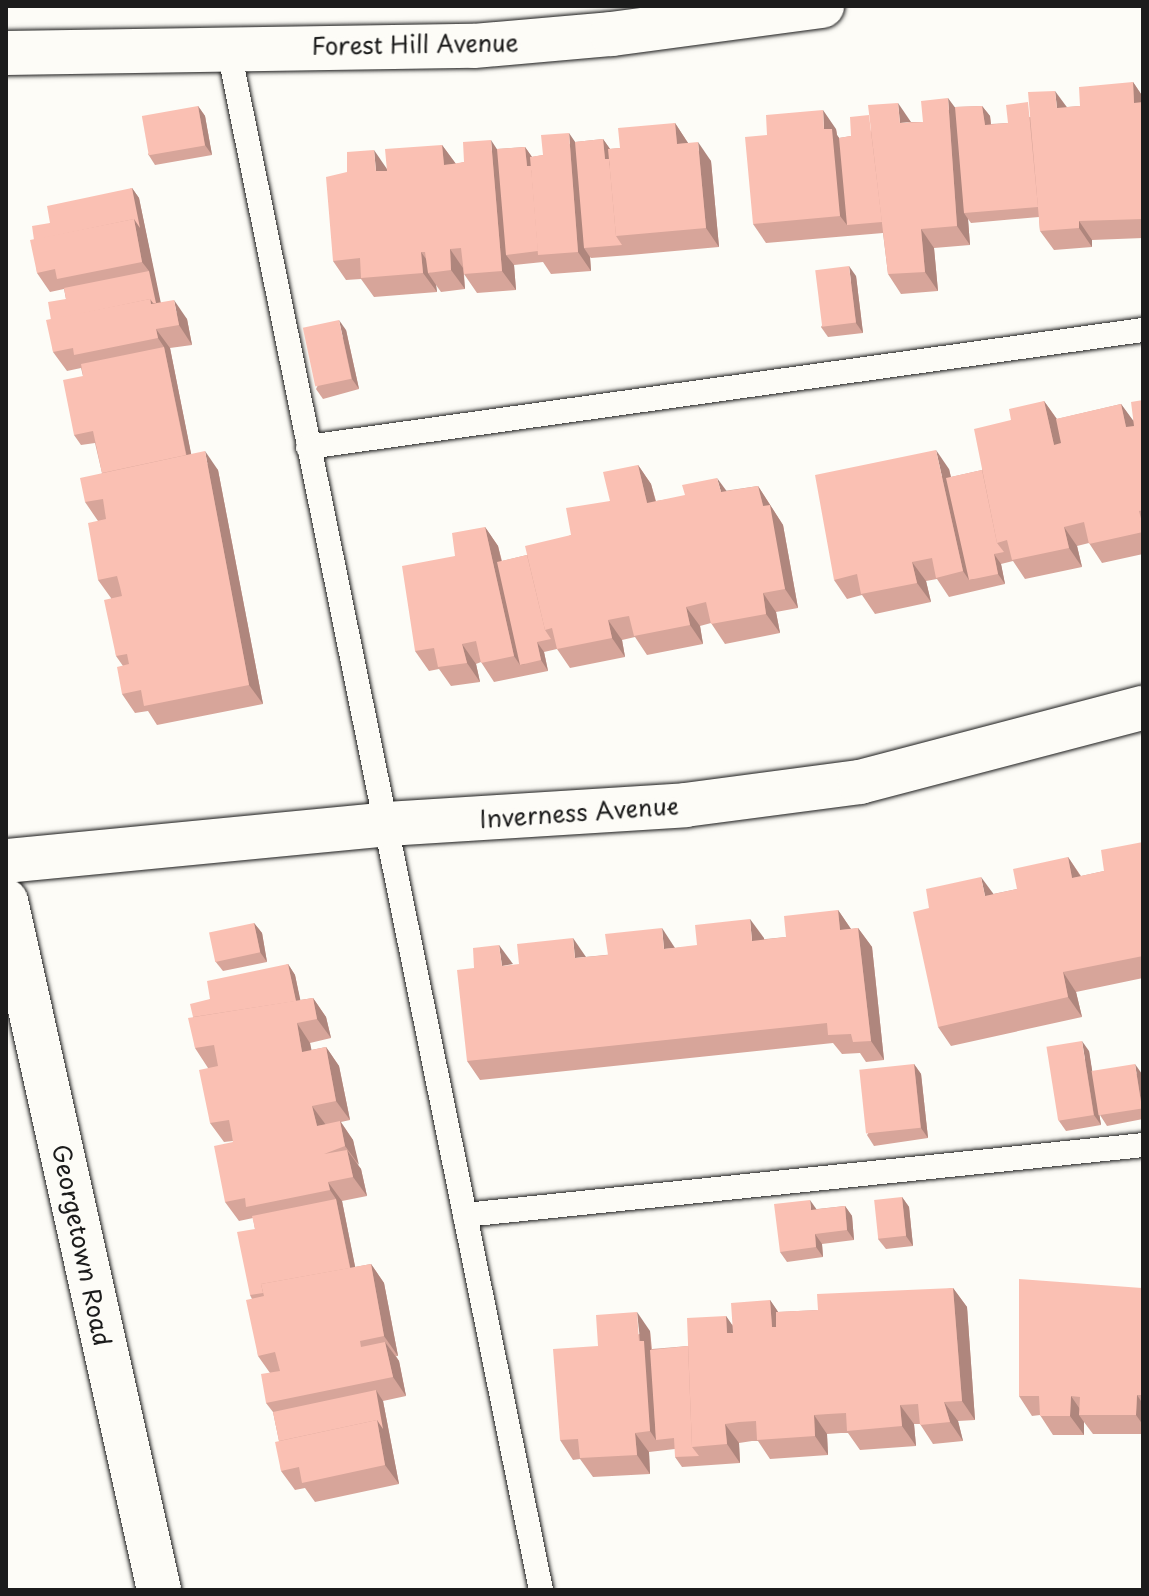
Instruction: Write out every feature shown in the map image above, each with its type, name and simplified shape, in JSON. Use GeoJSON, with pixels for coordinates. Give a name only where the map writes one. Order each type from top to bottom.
{"type":"FeatureCollection","features":[{"type":"Feature","properties":{"kind":"street","name":"Forest Hill Avenue"},"geometry":{"type":"LineString","coordinates":[[6,53],[228,46],[474,46],[612,34],[822,6]]}},
{"type":"Feature","properties":{"kind":"street","name":"Inverness Avenue"},"geometry":{"type":"LineString","coordinates":[[6,861],[387,824],[685,805],[860,782],[1143,708]]}},
{"type":"Feature","properties":{"kind":"street","name":"Georgetown Road"},"geometry":{"type":"LineString","coordinates":[[6,901],[159,1590]]}},
{"type":"Feature","properties":{"kind":"lane"},"geometry":{"type":"LineString","coordinates":[[228,46],[541,1590]]}},
{"type":"Feature","properties":{"kind":"lane"},"geometry":{"type":"LineString","coordinates":[[308,447],[1143,330]]}},
{"type":"Feature","properties":{"kind":"lane"},"geometry":{"type":"LineString","coordinates":[[465,1215],[1143,1145]]}},
{"type":"Feature","properties":{"kind":"building"},"geometry":{"type":"Polygon","coordinates":[[[1133,82],[1134,103],[1143,102],[1143,219],[1079,221],[1079,228],[1040,231],[1028,92],[1055,91],[1057,108],[1080,106],[1079,87],[1133,82]]]}},
{"type":"Feature","properties":{"kind":"building"},"geometry":{"type":"Polygon","coordinates":[[[948,98],[957,226],[921,229],[925,272],[888,274],[868,105],[898,103],[900,123],[923,122],[921,101],[948,98]]]}},
{"type":"Feature","properties":{"kind":"building"},"geometry":{"type":"Polygon","coordinates":[[[1028,102],[1038,207],[964,213],[955,107],[982,106],[985,125],[1008,123],[1006,105],[1028,102]]]}},
{"type":"Feature","properties":{"kind":"building"},"geometry":{"type":"Polygon","coordinates":[[[198,106],[205,145],[149,155],[142,116],[198,106]]]}},
{"type":"Feature","properties":{"kind":"building"},"geometry":{"type":"Polygon","coordinates":[[[823,110],[824,129],[832,129],[840,216],[753,224],[745,137],[767,135],[766,115],[823,110]]]}},
{"type":"Feature","properties":{"kind":"building"},"geometry":{"type":"Polygon","coordinates":[[[869,115],[882,222],[847,225],[839,138],[851,136],[850,117],[869,115]]]}},
{"type":"Feature","properties":{"kind":"building"},"geometry":{"type":"Polygon","coordinates":[[[675,123],[677,144],[698,142],[706,228],[616,236],[608,149],[620,148],[618,128],[675,123]]]}},
{"type":"Feature","properties":{"kind":"building"},"geometry":{"type":"Polygon","coordinates":[[[569,133],[578,252],[538,255],[530,157],[543,155],[541,135],[569,133]]]}},
{"type":"Feature","properties":{"kind":"building"},"geometry":{"type":"Polygon","coordinates":[[[603,139],[605,159],[609,159],[616,236],[622,245],[584,248],[575,142],[603,139]]]}},
{"type":"Feature","properties":{"kind":"building"},"geometry":{"type":"Polygon","coordinates":[[[491,140],[502,271],[464,274],[461,248],[450,249],[451,270],[428,273],[425,252],[421,252],[423,273],[361,278],[360,258],[333,261],[326,177],[347,172],[347,152],[374,150],[376,171],[387,171],[385,149],[442,145],[444,165],[464,162],[463,142],[491,140]]]}},
{"type":"Feature","properties":{"kind":"building"},"geometry":{"type":"Polygon","coordinates":[[[525,147],[527,166],[531,166],[538,251],[506,255],[497,149],[525,147]]]}},
{"type":"Feature","properties":{"kind":"building"},"geometry":{"type":"Polygon","coordinates":[[[132,188],[140,228],[134,219],[34,240],[32,226],[50,223],[47,206],[132,188]]]}},
{"type":"Feature","properties":{"kind":"building"},"geometry":{"type":"Polygon","coordinates":[[[134,219],[142,262],[57,279],[55,269],[37,273],[30,240],[134,219]]]}},
{"type":"Feature","properties":{"kind":"building"},"geometry":{"type":"Polygon","coordinates":[[[849,266],[856,323],[822,327],[815,270],[849,266]]]}},
{"type":"Feature","properties":{"kind":"building"},"geometry":{"type":"Polygon","coordinates":[[[149,271],[156,303],[150,299],[51,320],[48,302],[66,299],[64,288],[149,271]]]}},
{"type":"Feature","properties":{"kind":"building"},"geometry":{"type":"Polygon","coordinates":[[[150,299],[151,304],[174,300],[179,325],[156,329],[158,338],[74,355],[73,348],[53,352],[46,320],[150,299]]]}},
{"type":"Feature","properties":{"kind":"building"},"geometry":{"type":"Polygon","coordinates":[[[339,320],[351,379],[315,386],[303,328],[339,320]]]}},
{"type":"Feature","properties":{"kind":"building"},"geometry":{"type":"Polygon","coordinates":[[[164,347],[186,455],[102,473],[93,431],[74,435],[63,380],[83,376],[81,364],[164,347]]]}},
{"type":"Feature","properties":{"kind":"building"},"geometry":{"type":"Polygon","coordinates":[[[1143,400],[1143,510],[1139,511],[1143,532],[1089,544],[1084,522],[1064,527],[1069,548],[1012,560],[1007,540],[997,543],[974,429],[1011,420],[1009,409],[1044,401],[1054,445],[1061,443],[1056,419],[1121,404],[1126,427],[1134,426],[1131,402],[1143,400]]]}},
{"type":"Feature","properties":{"kind":"building"},"geometry":{"type":"Polygon","coordinates":[[[936,450],[963,571],[936,578],[932,558],[912,562],[917,583],[861,594],[857,574],[834,580],[815,475],[936,450]]]}},
{"type":"Feature","properties":{"kind":"building"},"geometry":{"type":"Polygon","coordinates":[[[205,451],[249,685],[144,706],[141,690],[122,694],[117,667],[129,664],[127,654],[116,656],[104,600],[122,596],[117,576],[98,580],[88,523],[106,519],[103,499],[85,502],[80,478],[205,451]]]}},
{"type":"Feature","properties":{"kind":"building"},"geometry":{"type":"Polygon","coordinates":[[[638,465],[647,503],[685,495],[682,485],[717,478],[721,492],[758,486],[763,506],[770,505],[785,589],[763,593],[766,614],[711,624],[706,602],[686,607],[690,625],[634,636],[629,616],[623,617],[608,620],[612,638],[557,649],[552,628],[545,630],[525,546],[571,535],[566,508],[610,501],[603,472],[638,465]]]}},
{"type":"Feature","properties":{"kind":"building"},"geometry":{"type":"Polygon","coordinates":[[[982,470],[997,543],[1004,552],[994,554],[998,574],[969,580],[946,478],[982,470]]]}},
{"type":"Feature","properties":{"kind":"building"},"geometry":{"type":"Polygon","coordinates":[[[485,527],[514,656],[481,663],[476,641],[462,644],[467,663],[438,667],[434,648],[415,651],[402,566],[455,556],[452,533],[485,527]]]}},
{"type":"Feature","properties":{"kind":"building"},"geometry":{"type":"Polygon","coordinates":[[[527,555],[545,630],[551,639],[537,642],[541,660],[520,665],[497,562],[527,555]]]}},
{"type":"Feature","properties":{"kind":"building"},"geometry":{"type":"Polygon","coordinates":[[[1143,842],[1143,956],[1063,972],[1068,997],[938,1027],[913,912],[929,908],[926,889],[981,877],[985,896],[1017,889],[1013,869],[1068,857],[1072,878],[1104,871],[1101,850],[1143,842]]]}},
{"type":"Feature","properties":{"kind":"building"},"geometry":{"type":"Polygon","coordinates":[[[838,910],[840,930],[858,928],[871,1041],[853,1042],[851,1034],[828,1035],[827,1023],[467,1061],[457,970],[474,968],[473,948],[499,945],[502,966],[519,964],[517,944],[573,938],[575,958],[608,955],[605,934],[662,928],[664,949],[697,945],[695,925],[750,919],[752,941],[786,937],[784,916],[838,910]]]}},
{"type":"Feature","properties":{"kind":"building"},"geometry":{"type":"Polygon","coordinates":[[[254,923],[260,952],[215,962],[209,933],[254,923]]]}},
{"type":"Feature","properties":{"kind":"building"},"geometry":{"type":"Polygon","coordinates":[[[288,964],[296,1001],[193,1017],[190,1004],[210,999],[207,981],[288,964]]]}},
{"type":"Feature","properties":{"kind":"building"},"geometry":{"type":"Polygon","coordinates":[[[313,998],[317,1019],[297,1023],[302,1052],[326,1047],[336,1101],[312,1106],[317,1126],[340,1121],[345,1146],[324,1154],[347,1150],[353,1177],[328,1182],[330,1190],[246,1207],[245,1198],[225,1202],[214,1146],[233,1142],[231,1130],[229,1120],[210,1123],[199,1070],[218,1066],[214,1045],[195,1048],[188,1018],[313,998]]]}},
{"type":"Feature","properties":{"kind":"building"},"geometry":{"type":"Polygon","coordinates":[[[1082,1041],[1094,1115],[1058,1121],[1046,1047],[1082,1041]]]}},
{"type":"Feature","properties":{"kind":"building"},"geometry":{"type":"Polygon","coordinates":[[[914,1064],[921,1128],[866,1133],[859,1070],[914,1064]]]}},
{"type":"Feature","properties":{"kind":"building"},"geometry":{"type":"Polygon","coordinates":[[[1135,1064],[1142,1108],[1099,1115],[1092,1071],[1135,1064]]]}},
{"type":"Feature","properties":{"kind":"building"},"geometry":{"type":"Polygon","coordinates":[[[902,1197],[906,1236],[878,1239],[874,1200],[902,1197]]]}},
{"type":"Feature","properties":{"kind":"building"},"geometry":{"type":"Polygon","coordinates":[[[336,1199],[350,1268],[261,1284],[263,1293],[250,1295],[237,1232],[255,1229],[252,1216],[336,1199]]]}},
{"type":"Feature","properties":{"kind":"building"},"geometry":{"type":"Polygon","coordinates":[[[810,1200],[811,1210],[845,1206],[847,1230],[815,1234],[816,1247],[780,1252],[774,1204],[810,1200]]]}},
{"type":"Feature","properties":{"kind":"building"},"geometry":{"type":"Polygon","coordinates":[[[371,1264],[384,1336],[360,1341],[361,1347],[385,1342],[393,1377],[266,1403],[261,1374],[280,1371],[275,1352],[258,1356],[246,1300],[264,1296],[261,1284],[371,1264]]]}},
{"type":"Feature","properties":{"kind":"building"},"geometry":{"type":"Polygon","coordinates":[[[1019,1279],[1142,1288],[1143,1395],[1137,1395],[1136,1415],[1079,1415],[1080,1397],[1071,1396],[1070,1416],[1040,1416],[1039,1396],[1019,1396],[1019,1279]]]}},
{"type":"Feature","properties":{"kind":"building"},"geometry":{"type":"Polygon","coordinates":[[[953,1288],[962,1401],[944,1402],[950,1422],[920,1425],[918,1404],[900,1405],[902,1426],[847,1431],[846,1413],[814,1415],[815,1436],[757,1440],[756,1421],[739,1422],[725,1424],[727,1444],[692,1447],[687,1318],[726,1316],[727,1333],[733,1333],[731,1303],[770,1300],[772,1327],[776,1327],[776,1312],[818,1310],[817,1294],[953,1288]]]}},
{"type":"Feature","properties":{"kind":"building"},"geometry":{"type":"Polygon","coordinates":[[[637,1312],[639,1341],[644,1341],[650,1431],[635,1433],[637,1455],[580,1458],[578,1439],[560,1440],[553,1349],[598,1346],[596,1315],[637,1312]]]}},
{"type":"Feature","properties":{"kind":"building"},"geometry":{"type":"Polygon","coordinates":[[[688,1346],[692,1447],[699,1456],[675,1457],[674,1438],[656,1440],[650,1350],[688,1346]]]}},
{"type":"Feature","properties":{"kind":"building"},"geometry":{"type":"Polygon","coordinates":[[[376,1390],[383,1429],[377,1420],[279,1441],[273,1412],[376,1390]]]}},
{"type":"Feature","properties":{"kind":"building"},"geometry":{"type":"Polygon","coordinates":[[[377,1420],[385,1465],[302,1483],[299,1467],[281,1471],[275,1442],[377,1420]]]}}]}
